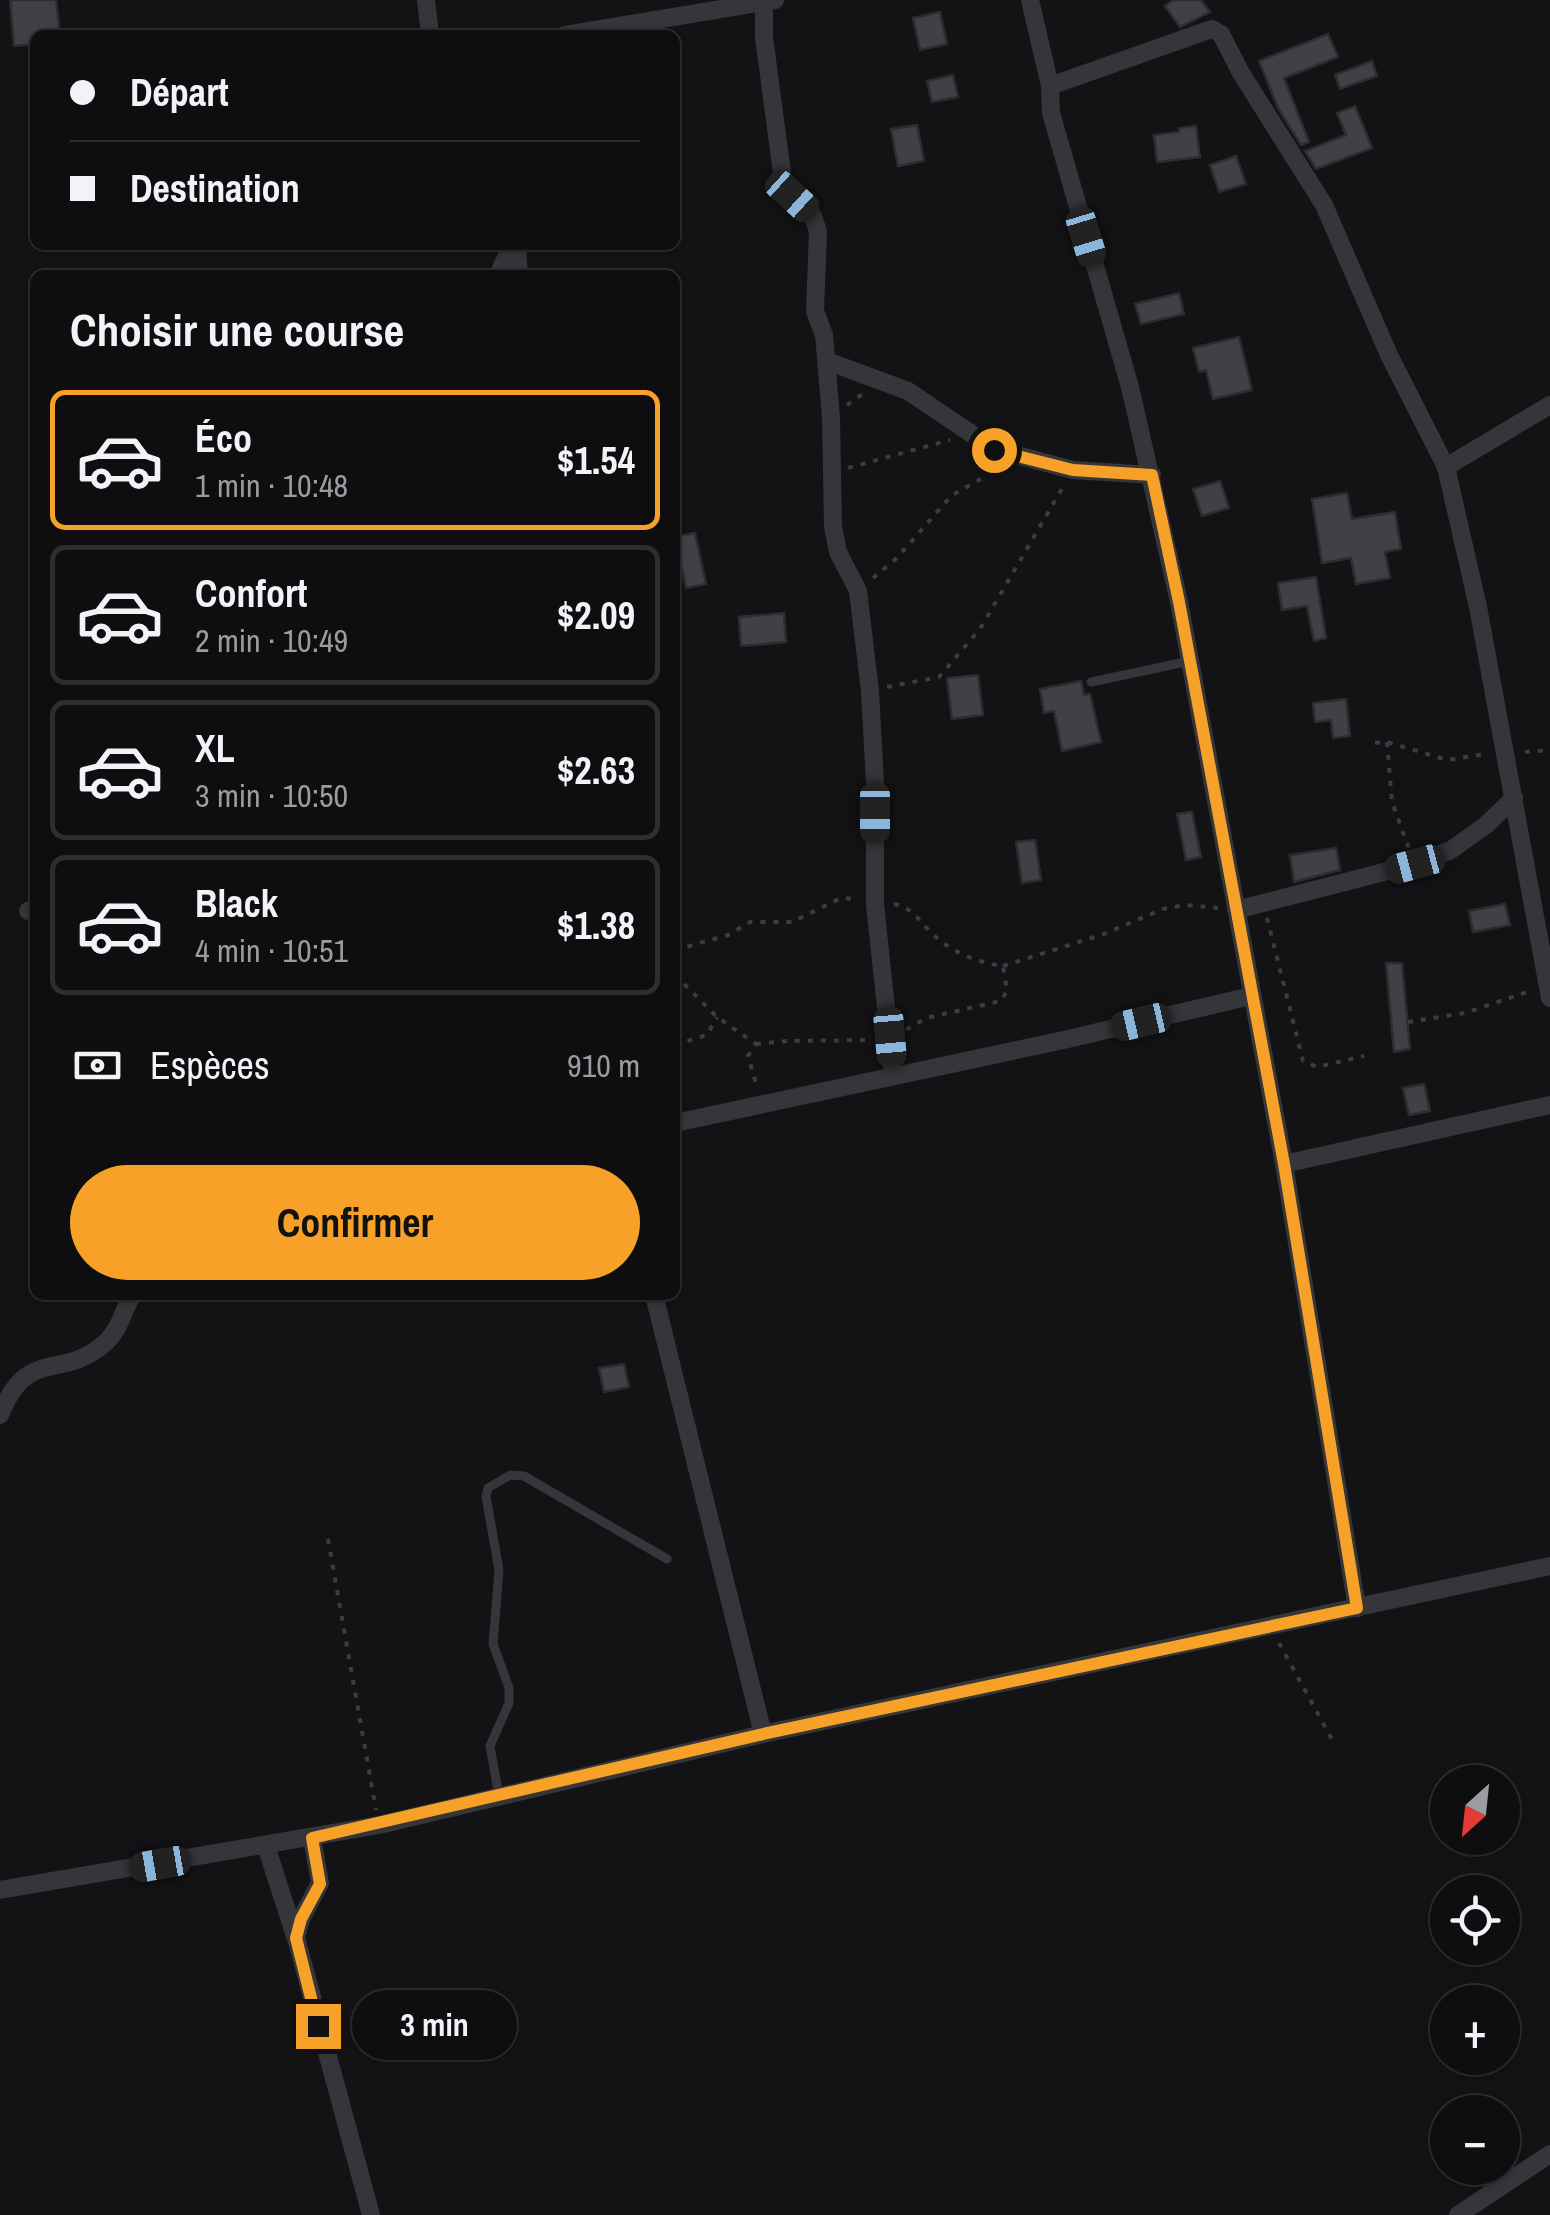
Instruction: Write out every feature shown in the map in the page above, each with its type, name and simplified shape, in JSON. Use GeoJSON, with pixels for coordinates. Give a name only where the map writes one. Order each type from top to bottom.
{"type":"FeatureCollection","features":[{"type":"Feature","properties":{"kind":"street"},"geometry":{"type":"LineString","coordinates":[[426,0],[429,30]]}},
{"type":"Feature","properties":{"kind":"street"},"geometry":{"type":"LineString","coordinates":[[1030,0],[1050,86],[1050,113],[1126,371],[1152,475],[1284,1164],[1357,1608]]}},
{"type":"Feature","properties":{"kind":"street"},"geometry":{"type":"LineString","coordinates":[[595,30],[770,1],[766,56],[783,180],[792,196],[812,214],[818,231],[815,310],[824,335],[831,417],[833,528],[838,552],[858,591],[870,691],[875,783],[874,904],[894,1074]]}},
{"type":"Feature","properties":{"kind":"street"},"geometry":{"type":"LineString","coordinates":[[1050,86],[1212,29],[1221,34],[1241,74],[1324,204],[1389,356],[1446,467],[1478,607],[1549,991]]}},
{"type":"Feature","properties":{"kind":"street"},"geometry":{"type":"LineString","coordinates":[[826,361],[880,380],[934,407],[994,450],[1073,470],[1152,475]]}},
{"type":"Feature","properties":{"kind":"street"},"geometry":{"type":"LineString","coordinates":[[1446,467],[1550,405]]}},
{"type":"Feature","properties":{"kind":"street"},"geometry":{"type":"LineString","coordinates":[[1236,910],[1415,864],[1451,850],[1514,798]]}},
{"type":"Feature","properties":{"kind":"street"},"geometry":{"type":"LineString","coordinates":[[680,1122],[1251,996]]}},
{"type":"Feature","properties":{"kind":"street"},"geometry":{"type":"LineString","coordinates":[[1284,1164],[1550,1104]]}},
{"type":"Feature","properties":{"kind":"street"},"geometry":{"type":"LineString","coordinates":[[0,1414],[20,1378],[29,1371],[67,1364],[104,1344],[130,1300]]}},
{"type":"Feature","properties":{"kind":"street"},"geometry":{"type":"LineString","coordinates":[[655,1300],[763,1734]]}},
{"type":"Feature","properties":{"kind":"street"},"geometry":{"type":"LineString","coordinates":[[0,1890],[379,1825],[763,1734],[1550,1566]]}},
{"type":"Feature","properties":{"kind":"street"},"geometry":{"type":"LineString","coordinates":[[296,1938],[301,1919],[320,1884],[312,1838]]}},
{"type":"Feature","properties":{"kind":"street"},"geometry":{"type":"LineString","coordinates":[[266,1846],[296,1938],[371,2215]]}},
{"type":"Feature","properties":{"kind":"street"},"geometry":{"type":"LineString","coordinates":[[1458,2215],[1550,2154]]}},
{"type":"Feature","properties":{"kind":"lane"},"geometry":{"type":"LineString","coordinates":[[1091,682],[1190,662]]}},
{"type":"Feature","properties":{"kind":"lane"},"geometry":{"type":"LineString","coordinates":[[499,1797],[490,1746],[508,1703],[509,1688],[493,1644],[498,1570],[488,1488],[510,1475],[524,1476],[667,1559]]}},
{"type":"Feature","properties":{"kind":"path"},"geometry":{"type":"LineString","coordinates":[[831,417],[880,380]]}},
{"type":"Feature","properties":{"kind":"path"},"geometry":{"type":"LineString","coordinates":[[832,473],[969,435]]}},
{"type":"Feature","properties":{"kind":"path"},"geometry":{"type":"LineString","coordinates":[[858,591],[897,558],[951,496],[1022,458]]}},
{"type":"Feature","properties":{"kind":"path"},"geometry":{"type":"LineString","coordinates":[[870,691],[939,677],[980,629],[1073,470]]}},
{"type":"Feature","properties":{"kind":"path"},"geometry":{"type":"LineString","coordinates":[[1387,742],[1392,802],[1415,864]]}},
{"type":"Feature","properties":{"kind":"path"},"geometry":{"type":"LineString","coordinates":[[1375,743],[1387,742],[1446,760],[1504,750],[1550,750]]}},
{"type":"Feature","properties":{"kind":"path"},"geometry":{"type":"LineString","coordinates":[[680,949],[728,935],[750,922],[792,922],[841,898],[904,906],[940,941],[983,964],[1002,966],[1104,934],[1163,910],[1186,906],[1236,910]]}},
{"type":"Feature","properties":{"kind":"path"},"geometry":{"type":"LineString","coordinates":[[1263,904],[1303,1061],[1317,1067],[1364,1056]]}},
{"type":"Feature","properties":{"kind":"path"},"geometry":{"type":"LineString","coordinates":[[1002,966],[1008,991]]}},
{"type":"Feature","properties":{"kind":"path"},"geometry":{"type":"LineString","coordinates":[[680,980],[717,1017],[756,1044],[749,1051],[748,1062],[763,1106]]}},
{"type":"Feature","properties":{"kind":"path"},"geometry":{"type":"LineString","coordinates":[[1408,1022],[1549,991]]}},
{"type":"Feature","properties":{"kind":"path"},"geometry":{"type":"LineString","coordinates":[[680,1043],[706,1035],[717,1017]]}},
{"type":"Feature","properties":{"kind":"path"},"geometry":{"type":"LineString","coordinates":[[328,1539],[379,1825]]}},
{"type":"Feature","properties":{"kind":"path"},"geometry":{"type":"LineString","coordinates":[[1269,1626],[1334,1743]]}},
{"type":"Feature","properties":{"kind":"building"},"geometry":{"type":"Polygon","coordinates":[[[10,0],[56,0],[59,30],[30,30],[30,44],[14,46],[10,0]]]}},
{"type":"Feature","properties":{"kind":"building"},"geometry":{"type":"Polygon","coordinates":[[[1173,0],[1201,0],[1210,12],[1180,27],[1165,6],[1173,0]]]}},
{"type":"Feature","properties":{"kind":"building"},"geometry":{"type":"Polygon","coordinates":[[[940,12],[947,44],[920,50],[913,18],[940,12]]]}},
{"type":"Feature","properties":{"kind":"building"},"geometry":{"type":"Polygon","coordinates":[[[1328,34],[1338,57],[1284,78],[1309,142],[1301,145],[1278,108],[1259,61],[1328,34]]]}},
{"type":"Feature","properties":{"kind":"building"},"geometry":{"type":"Polygon","coordinates":[[[1372,61],[1377,76],[1340,89],[1335,75],[1372,61]]]}},
{"type":"Feature","properties":{"kind":"building"},"geometry":{"type":"Polygon","coordinates":[[[953,75],[958,97],[932,102],[927,81],[953,75]]]}},
{"type":"Feature","properties":{"kind":"building"},"geometry":{"type":"Polygon","coordinates":[[[1355,106],[1372,148],[1316,169],[1305,151],[1346,135],[1337,113],[1355,106]]]}},
{"type":"Feature","properties":{"kind":"building"},"geometry":{"type":"Polygon","coordinates":[[[917,125],[924,161],[898,166],[891,129],[917,125]]]}},
{"type":"Feature","properties":{"kind":"building"},"geometry":{"type":"Polygon","coordinates":[[[1196,126],[1200,157],[1157,162],[1154,135],[1196,126]]]}},
{"type":"Feature","properties":{"kind":"building"},"geometry":{"type":"Polygon","coordinates":[[[1236,156],[1246,184],[1219,192],[1210,165],[1236,156]]]}},
{"type":"Feature","properties":{"kind":"building"},"geometry":{"type":"Polygon","coordinates":[[[1179,293],[1184,314],[1141,324],[1135,304],[1179,293]]]}},
{"type":"Feature","properties":{"kind":"building"},"geometry":{"type":"Polygon","coordinates":[[[1239,337],[1252,390],[1213,399],[1206,370],[1199,372],[1193,348],[1239,337]]]}},
{"type":"Feature","properties":{"kind":"building"},"geometry":{"type":"Polygon","coordinates":[[[1220,481],[1229,508],[1202,516],[1193,489],[1220,481]]]}},
{"type":"Feature","properties":{"kind":"building"},"geometry":{"type":"Polygon","coordinates":[[[1347,493],[1352,519],[1395,512],[1401,549],[1385,552],[1390,578],[1356,584],[1351,558],[1322,563],[1312,499],[1347,493]]]}},
{"type":"Feature","properties":{"kind":"building"},"geometry":{"type":"Polygon","coordinates":[[[695,533],[706,584],[686,588],[680,536],[695,533]]]}},
{"type":"Feature","properties":{"kind":"building"},"geometry":{"type":"Polygon","coordinates":[[[1316,577],[1326,638],[1314,641],[1307,606],[1282,610],[1278,583],[1316,577]]]}},
{"type":"Feature","properties":{"kind":"building"},"geometry":{"type":"Polygon","coordinates":[[[784,613],[786,642],[741,646],[739,617],[784,613]]]}},
{"type":"Feature","properties":{"kind":"building"},"geometry":{"type":"Polygon","coordinates":[[[978,675],[983,715],[952,719],[947,678],[978,675]]]}},
{"type":"Feature","properties":{"kind":"building"},"geometry":{"type":"Polygon","coordinates":[[[1081,681],[1084,695],[1090,694],[1101,742],[1062,751],[1054,711],[1044,713],[1040,689],[1081,681]]]}},
{"type":"Feature","properties":{"kind":"building"},"geometry":{"type":"Polygon","coordinates":[[[1346,699],[1350,736],[1333,738],[1331,720],[1315,722],[1313,703],[1346,699]]]}},
{"type":"Feature","properties":{"kind":"building"},"geometry":{"type":"Polygon","coordinates":[[[1192,812],[1201,857],[1186,860],[1177,814],[1192,812]]]}},
{"type":"Feature","properties":{"kind":"building"},"geometry":{"type":"Polygon","coordinates":[[[1035,840],[1041,880],[1022,883],[1016,842],[1035,840]]]}},
{"type":"Feature","properties":{"kind":"building"},"geometry":{"type":"Polygon","coordinates":[[[1336,848],[1340,870],[1294,882],[1290,855],[1336,848]]]}},
{"type":"Feature","properties":{"kind":"building"},"geometry":{"type":"Polygon","coordinates":[[[1505,904],[1510,925],[1473,932],[1469,911],[1505,904]]]}},
{"type":"Feature","properties":{"kind":"building"},"geometry":{"type":"Polygon","coordinates":[[[1386,963],[1402,963],[1410,1049],[1394,1052],[1386,963]]]}},
{"type":"Feature","properties":{"kind":"building"},"geometry":{"type":"Polygon","coordinates":[[[1424,1084],[1430,1111],[1409,1115],[1403,1088],[1424,1084]]]}},
{"type":"Feature","properties":{"kind":"building"},"geometry":{"type":"Polygon","coordinates":[[[624,1364],[629,1387],[604,1392],[599,1368],[624,1364]]]}},
{"type":"Feature","properties":{"kind":"route"},"geometry":{"type":"LineString","coordinates":[[318,2026],[296,1938],[301,1919],[320,1884],[312,1838],[763,1734],[1357,1608],[1284,1164],[1152,475],[1073,470],[994,450]]}}]}
